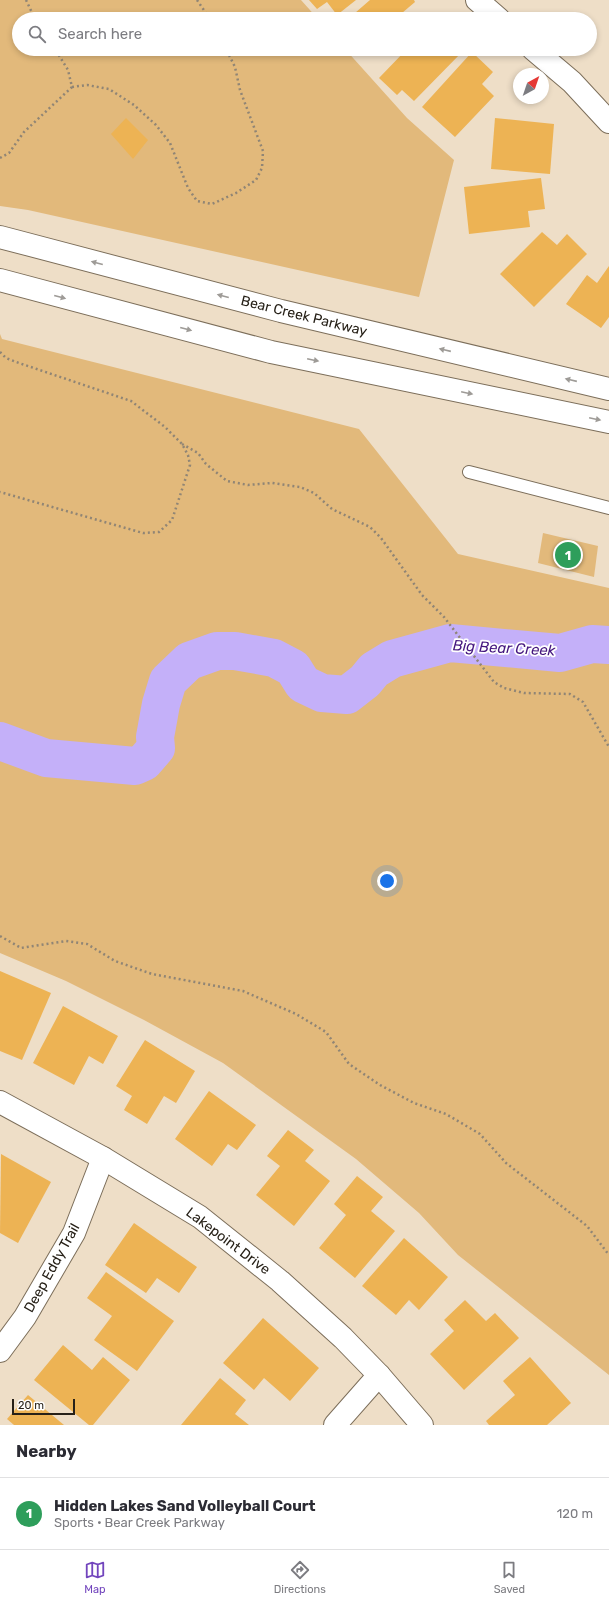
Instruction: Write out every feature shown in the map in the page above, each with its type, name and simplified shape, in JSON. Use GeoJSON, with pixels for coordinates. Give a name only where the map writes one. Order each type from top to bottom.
{"type":"FeatureCollection","features":[{"type":"Feature","properties":{"kind":"main road"},"geometry":{"type":"LineString","coordinates":[[477,0],[491,12]]}},
{"type":"Feature","properties":{"kind":"main road"},"geometry":{"type":"LineString","coordinates":[[541,56],[578,88],[609,122]]}},
{"type":"Feature","properties":{"kind":"main road","name":"Bear Creek Parkway"},"geometry":{"type":"LineString","coordinates":[[0,238],[281,311],[609,389]]}},
{"type":"Feature","properties":{"kind":"main road"},"geometry":{"type":"LineString","coordinates":[[0,280],[271,352],[609,422]]}},
{"type":"Feature","properties":{"kind":"main road","name":"Lakepoint Drive"},"geometry":{"type":"LineString","coordinates":[[0,1102],[103,1158],[200,1217],[280,1281],[343,1338],[379,1375],[422,1425]]}},
{"type":"Feature","properties":{"kind":"main road","name":"Deep Eddy Trail"},"geometry":{"type":"LineString","coordinates":[[0,1351],[25,1317],[74,1233],[103,1158]]}},
{"type":"Feature","properties":{"kind":"main road"},"geometry":{"type":"LineString","coordinates":[[335,1425],[379,1375]]}},
{"type":"Feature","properties":{"kind":"lane"},"geometry":{"type":"LineString","coordinates":[[469,472],[609,508]]}},
{"type":"Feature","properties":{"kind":"path"},"geometry":{"type":"LineString","coordinates":[[26,0],[32,12]]}},
{"type":"Feature","properties":{"kind":"path"},"geometry":{"type":"LineString","coordinates":[[196,0],[205,12]]}},
{"type":"Feature","properties":{"kind":"path"},"geometry":{"type":"LineString","coordinates":[[59,56],[68,70],[72,87]]}},
{"type":"Feature","properties":{"kind":"path"},"geometry":{"type":"LineString","coordinates":[[0,158],[9,153],[24,132],[72,87],[87,85],[109,89],[134,105],[156,125],[170,143],[188,188],[192,194],[197,201],[212,204],[236,193],[256,180],[262,168],[263,151],[240,90],[235,67],[230,56]]}},
{"type":"Feature","properties":{"kind":"path"},"geometry":{"type":"LineString","coordinates":[[0,352],[6,358],[19,363],[113,394],[131,402],[165,427],[182,444],[198,453],[206,464],[226,481],[248,485],[272,483],[300,487],[314,493],[332,510],[370,526],[381,538],[422,595],[444,617],[494,682],[504,688],[524,693],[570,694],[584,702],[609,747]]}},
{"type":"Feature","properties":{"kind":"path"},"geometry":{"type":"LineString","coordinates":[[0,492],[143,533],[159,532],[172,520],[190,465],[188,455],[182,444]]}},
{"type":"Feature","properties":{"kind":"path"},"geometry":{"type":"LineString","coordinates":[[0,936],[21,948],[66,941],[87,944],[115,962],[152,974],[243,991],[296,1014],[326,1032],[349,1064],[380,1085],[414,1103],[446,1114],[480,1134],[506,1163],[587,1226],[609,1256]]}},
{"type":"Feature","properties":{"kind":"shaded area"},"geometry":{"type":"Polygon","coordinates":[[[0,0],[301,0],[312,12],[12,12],[12,56],[351,56],[407,118],[454,160],[419,297],[28,210],[0,206],[0,0]]]}},
{"type":"Feature","properties":{"kind":"shaded area"},"geometry":{"type":"Polygon","coordinates":[[[0,334],[2,339],[359,429],[458,554],[609,588],[609,1375],[458,1255],[419,1213],[356,1159],[223,1063],[144,1020],[66,981],[0,953],[0,334]]]}},
{"type":"Feature","properties":{"kind":"shaded area"},"geometry":{"type":"Polygon","coordinates":[[[543,533],[598,546],[594,577],[538,563],[543,533]]]}},
{"type":"Feature","properties":{"kind":"building"},"geometry":{"type":"Polygon","coordinates":[[[309,0],[356,0],[341,12],[335,12],[327,2],[317,9],[309,0]]]}},
{"type":"Feature","properties":{"kind":"building"},"geometry":{"type":"Polygon","coordinates":[[[370,0],[414,0],[415,2],[403,12],[356,12],[370,0]]]}},
{"type":"Feature","properties":{"kind":"building"},"geometry":{"type":"Polygon","coordinates":[[[400,56],[458,56],[414,101],[402,90],[397,95],[379,78],[400,56]]]}},
{"type":"Feature","properties":{"kind":"building"},"geometry":{"type":"Polygon","coordinates":[[[468,56],[476,56],[493,72],[482,84],[494,96],[455,137],[422,107],[468,56]]]}},
{"type":"Feature","properties":{"kind":"building"},"geometry":{"type":"Polygon","coordinates":[[[126,118],[148,140],[133,159],[111,134],[126,118]]]}},
{"type":"Feature","properties":{"kind":"building"},"geometry":{"type":"Polygon","coordinates":[[[495,118],[554,124],[550,174],[491,169],[495,118]]]}},
{"type":"Feature","properties":{"kind":"building"},"geometry":{"type":"Polygon","coordinates":[[[541,178],[545,209],[528,211],[530,227],[469,234],[464,187],[541,178]]]}},
{"type":"Feature","properties":{"kind":"building"},"geometry":{"type":"Polygon","coordinates":[[[542,232],[557,245],[567,234],[587,254],[534,307],[500,274],[542,232]]]}},
{"type":"Feature","properties":{"kind":"building"},"geometry":{"type":"Polygon","coordinates":[[[609,266],[609,317],[601,328],[566,304],[587,275],[597,283],[609,266]]]}},
{"type":"Feature","properties":{"kind":"building"},"geometry":{"type":"Polygon","coordinates":[[[0,971],[51,993],[22,1060],[0,1051],[0,971]]]}},
{"type":"Feature","properties":{"kind":"building"},"geometry":{"type":"Polygon","coordinates":[[[63,1006],[118,1036],[103,1064],[89,1056],[74,1085],[33,1063],[63,1006]]]}},
{"type":"Feature","properties":{"kind":"building"},"geometry":{"type":"Polygon","coordinates":[[[145,1040],[195,1071],[176,1103],[164,1096],[147,1124],[124,1110],[132,1096],[116,1086],[145,1040]]]}},
{"type":"Feature","properties":{"kind":"building"},"geometry":{"type":"Polygon","coordinates":[[[209,1091],[256,1125],[237,1150],[228,1144],[212,1166],[175,1139],[209,1091]]]}},
{"type":"Feature","properties":{"kind":"building"},"geometry":{"type":"Polygon","coordinates":[[[288,1130],[314,1150],[305,1161],[330,1181],[294,1226],[256,1195],[280,1166],[267,1156],[288,1130]]]}},
{"type":"Feature","properties":{"kind":"building"},"geometry":{"type":"Polygon","coordinates":[[[1,1154],[51,1182],[18,1243],[0,1233],[1,1154]]]}},
{"type":"Feature","properties":{"kind":"building"},"geometry":{"type":"Polygon","coordinates":[[[357,1176],[383,1197],[371,1211],[395,1231],[355,1278],[319,1248],[346,1215],[334,1204],[357,1176]]]}},
{"type":"Feature","properties":{"kind":"building"},"geometry":{"type":"Polygon","coordinates":[[[134,1223],[197,1267],[179,1293],[157,1278],[146,1293],[105,1265],[134,1223]]]}},
{"type":"Feature","properties":{"kind":"building"},"geometry":{"type":"Polygon","coordinates":[[[404,1238],[448,1277],[419,1310],[409,1300],[396,1315],[362,1286],[404,1238]]]}},
{"type":"Feature","properties":{"kind":"building"},"geometry":{"type":"Polygon","coordinates":[[[106,1272],[174,1321],[137,1371],[94,1340],[112,1316],[87,1298],[106,1272]]]}},
{"type":"Feature","properties":{"kind":"building"},"geometry":{"type":"Polygon","coordinates":[[[465,1300],[486,1321],[495,1313],[519,1338],[464,1390],[430,1354],[454,1331],[444,1320],[465,1300]]]}},
{"type":"Feature","properties":{"kind":"building"},"geometry":{"type":"Polygon","coordinates":[[[263,1318],[319,1368],[290,1401],[264,1378],[254,1390],[223,1363],[263,1318]]]}},
{"type":"Feature","properties":{"kind":"building"},"geometry":{"type":"Polygon","coordinates":[[[63,1345],[92,1370],[103,1357],[130,1380],[93,1425],[89,1425],[34,1380],[63,1345]]]}},
{"type":"Feature","properties":{"kind":"building"},"geometry":{"type":"Polygon","coordinates":[[[530,1357],[571,1403],[547,1425],[489,1425],[486,1421],[515,1395],[503,1381],[530,1357]]]}},
{"type":"Feature","properties":{"kind":"building"},"geometry":{"type":"Polygon","coordinates":[[[220,1378],[246,1400],[235,1414],[249,1425],[181,1425],[220,1378]]]}},
{"type":"Feature","properties":{"kind":"building"},"geometry":{"type":"Polygon","coordinates":[[[28,1395],[64,1425],[14,1425],[7,1419],[28,1395]]]}},
{"type":"Feature","properties":{"kind":"waterway","name":"Big Bear Creek"},"geometry":{"type":"LineString","coordinates":[[0,741],[46,758],[135,766],[144,762],[156,748],[155,737],[161,704],[168,681],[189,661],[217,651],[235,651],[274,658],[293,668],[303,684],[322,693],[347,695],[365,681],[374,670],[392,659],[450,643],[560,653],[592,644],[609,645]]}},
{"type":"Feature","properties":{"kind":"place","name":"Hidden Lakes Sand Volleyball Court"},"geometry":{"type":"Point","coordinates":[568,555]}}]}
